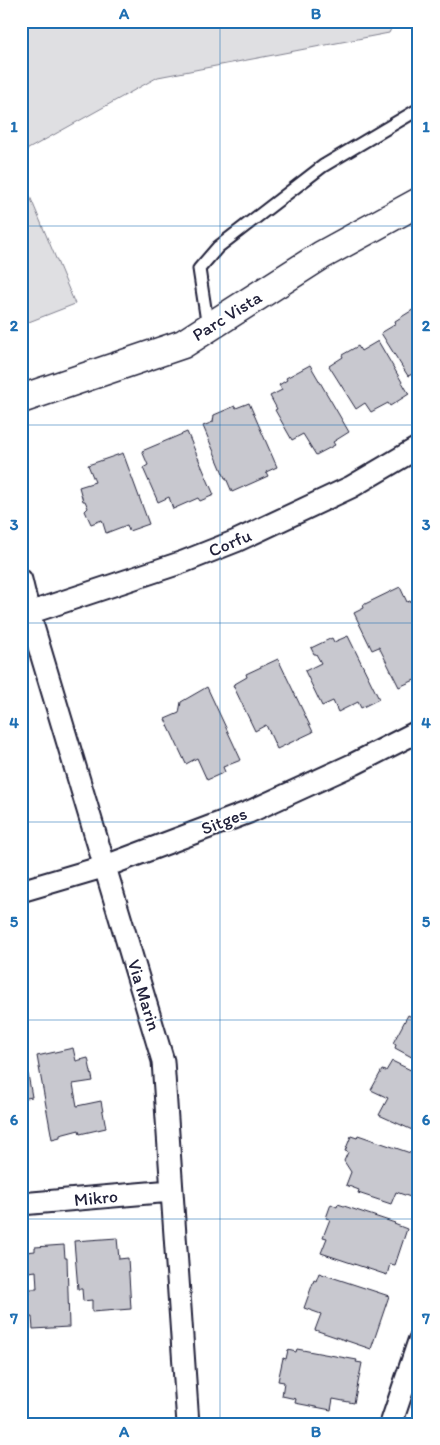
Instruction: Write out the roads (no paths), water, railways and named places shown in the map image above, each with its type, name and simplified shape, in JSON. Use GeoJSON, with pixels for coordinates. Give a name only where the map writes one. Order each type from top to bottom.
{"type":"FeatureCollection","features":[{"type":"Feature","properties":{"kind":"street","name":"Parc Vista"},"geometry":{"type":"LineString","coordinates":[[21,399],[183,344],[322,255],[419,202]]}},
{"type":"Feature","properties":{"kind":"street","name":"Corfu"},"geometry":{"type":"LineString","coordinates":[[30,613],[183,562],[236,541],[351,486],[419,447]]}},
{"type":"Feature","properties":{"kind":"street","name":"Via Marin"},"geometry":{"type":"LineString","coordinates":[[21,580],[163,1061],[188,1424]]}},
{"type":"Feature","properties":{"kind":"street","name":"Sitges"},"geometry":{"type":"LineString","coordinates":[[21,891],[106,866],[249,812],[354,764],[419,731]]}},
{"type":"Feature","properties":{"kind":"street","name":"Mikro"},"geometry":{"type":"LineString","coordinates":[[21,1204],[172,1191]]}},
{"type":"Feature","properties":{"kind":"street"},"geometry":{"type":"LineString","coordinates":[[391,1424],[419,1341]]}},
{"type":"Feature","properties":{"kind":"lane"},"geometry":{"type":"LineString","coordinates":[[208,328],[199,269],[218,247],[323,166],[419,109]]}}]}
